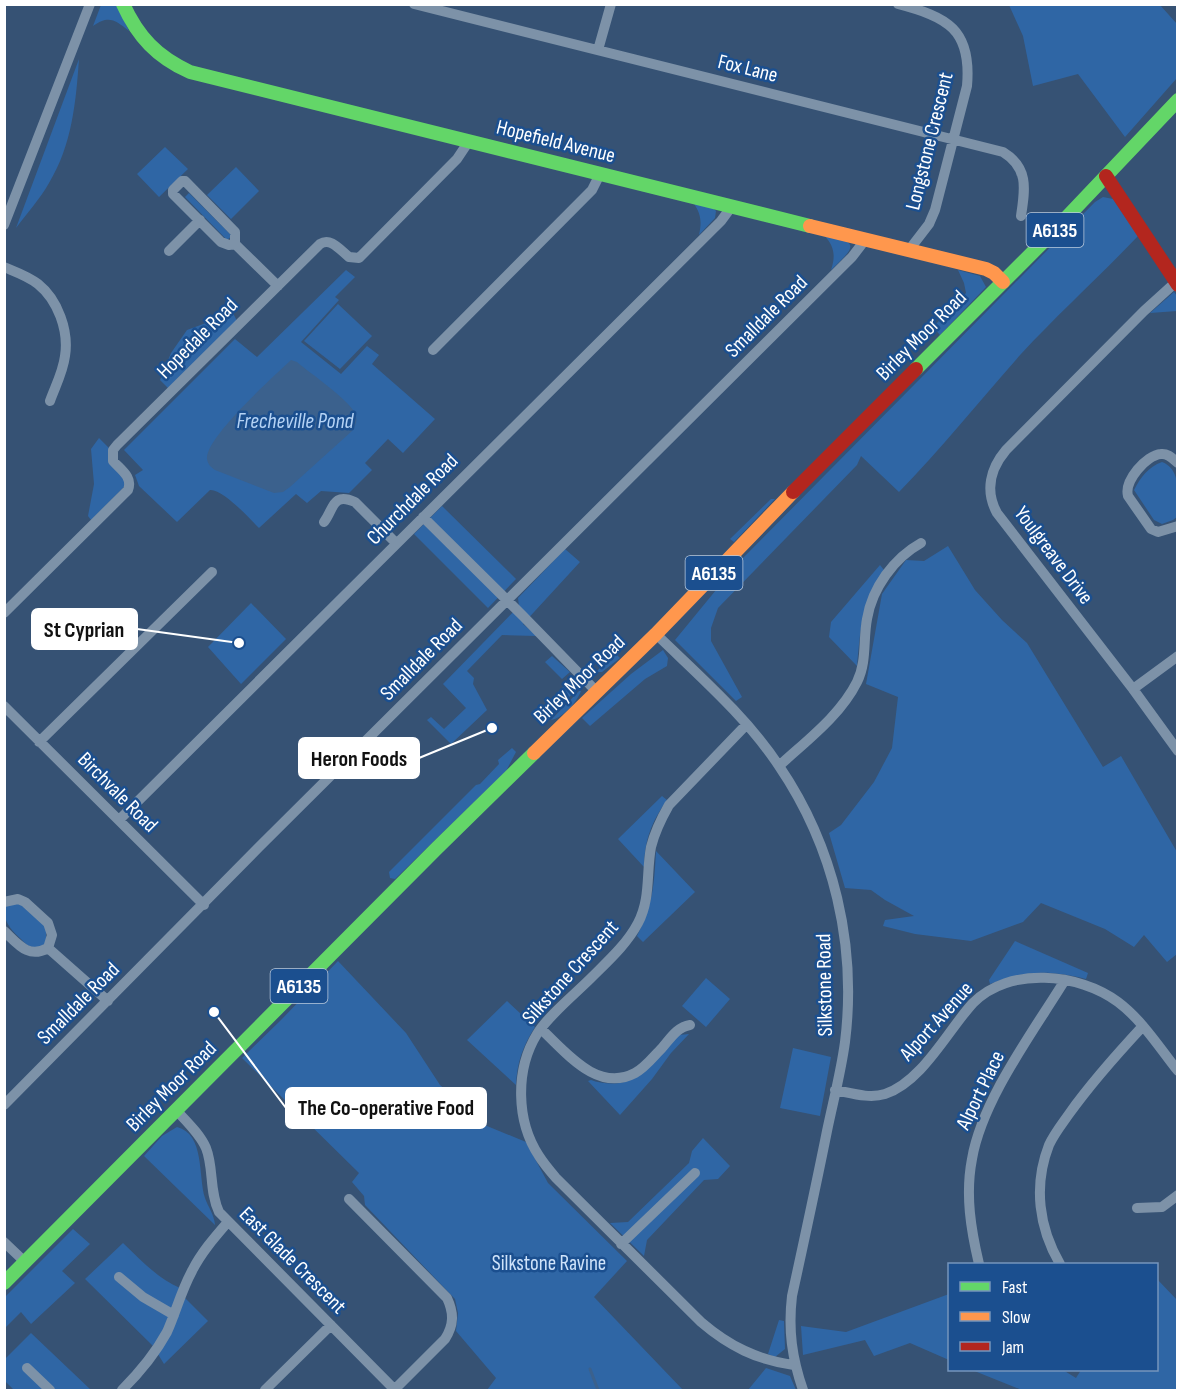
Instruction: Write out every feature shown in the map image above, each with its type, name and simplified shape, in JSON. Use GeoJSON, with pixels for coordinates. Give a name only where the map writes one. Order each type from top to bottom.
{"type":"FeatureCollection","features":[{"type":"Feature","properties":{"kind":"main road","name":"Hopefield Avenue"},"geometry":{"type":"LineString","coordinates":[[123,4],[135,29],[154,51],[165,60],[190,72],[986,269],[1003,282]]}},
{"type":"Feature","properties":{"kind":"main road","name":"Birley Moor Road"},"geometry":{"type":"LineString","coordinates":[[4,1283],[451,833],[656,634],[787,498],[1003,282],[1178,100]]}},
{"type":"Feature","properties":{"kind":"main road"},"geometry":{"type":"LineString","coordinates":[[1106,176],[1177,284]]}},
{"type":"Feature","properties":{"kind":"street"},"geometry":{"type":"LineString","coordinates":[[4,225],[90,4]]}},
{"type":"Feature","properties":{"kind":"street"},"geometry":{"type":"LineString","coordinates":[[598,50],[611,4]]}},
{"type":"Feature","properties":{"kind":"street","name":"Longstone Crescent"},"geometry":{"type":"LineString","coordinates":[[898,4],[929,12],[949,24],[963,46],[969,72],[935,210],[929,224],[909,250]]}},
{"type":"Feature","properties":{"kind":"street","name":"Fox Lane"},"geometry":{"type":"LineString","coordinates":[[419,5],[1003,152],[1020,168],[1024,181],[1021,216]]}},
{"type":"Feature","properties":{"kind":"street","name":"Hopedale Road"},"geometry":{"type":"LineString","coordinates":[[4,613],[128,490],[130,486],[128,477],[113,461],[113,450],[117,445],[325,241],[330,242],[349,257],[359,258],[457,159],[469,141]]}},
{"type":"Feature","properties":{"kind":"street"},"geometry":{"type":"LineString","coordinates":[[433,350],[592,190],[600,174]]}},
{"type":"Feature","properties":{"kind":"street"},"geometry":{"type":"LineString","coordinates":[[235,244],[229,245],[221,242],[173,194],[173,190],[182,181],[185,181],[235,232],[235,244],[278,286]]}},
{"type":"Feature","properties":{"kind":"street","name":"Churchdale Road"},"geometry":{"type":"LineString","coordinates":[[119,820],[721,221],[732,206]]}},
{"type":"Feature","properties":{"kind":"street"},"geometry":{"type":"LineString","coordinates":[[169,251],[200,220]]}},
{"type":"Feature","properties":{"kind":"street","name":"Smalldale Road"},"geometry":{"type":"LineString","coordinates":[[4,1105],[828,282],[865,240]]}},
{"type":"Feature","properties":{"kind":"street"},"geometry":{"type":"LineString","coordinates":[[4,267],[39,284],[58,309],[65,339],[65,354],[50,401]]}},
{"type":"Feature","properties":{"kind":"street","name":"Youlgreave Drive"},"geometry":{"type":"LineString","coordinates":[[1177,284],[1144,311],[1006,450],[994,467],[990,485],[993,505],[997,513],[1178,751]]}},
{"type":"Feature","properties":{"kind":"street"},"geometry":{"type":"LineString","coordinates":[[1178,463],[1169,455],[1161,454],[1154,457],[1141,466],[1126,490],[1151,530],[1158,532],[1178,526]]}},
{"type":"Feature","properties":{"kind":"street"},"geometry":{"type":"LineString","coordinates":[[324,522],[335,502],[348,500],[355,502],[396,543]]}},
{"type":"Feature","properties":{"kind":"street"},"geometry":{"type":"LineString","coordinates":[[423,517],[597,692]]}},
{"type":"Feature","properties":{"kind":"street"},"geometry":{"type":"LineString","coordinates":[[779,766],[818,730],[849,695],[862,667],[867,619],[876,592],[902,555],[921,543]]}},
{"type":"Feature","properties":{"kind":"street"},"geometry":{"type":"LineString","coordinates":[[39,742],[212,572]]}},
{"type":"Feature","properties":{"kind":"street","name":"Silkstone Road"},"geometry":{"type":"LineString","coordinates":[[656,634],[746,725],[779,766],[807,814],[822,848],[841,909],[847,971],[848,1013],[835,1090],[792,1296],[790,1330],[794,1365],[803,1390]]}},
{"type":"Feature","properties":{"kind":"street"},"geometry":{"type":"LineString","coordinates":[[1133,689],[1178,656]]}},
{"type":"Feature","properties":{"kind":"street","name":"Birchvale Road"},"geometry":{"type":"LineString","coordinates":[[4,706],[204,905]]}},
{"type":"Feature","properties":{"kind":"street","name":"Silkstone Crescent"},"geometry":{"type":"LineString","coordinates":[[746,725],[669,805],[661,819],[651,849],[648,893],[644,910],[632,933],[541,1029],[527,1055],[521,1088],[525,1122],[538,1156],[556,1178],[621,1244],[720,1339],[757,1357],[794,1365]]}},
{"type":"Feature","properties":{"kind":"street"},"geometry":{"type":"LineString","coordinates":[[4,902],[18,899],[25,902],[48,923],[52,934],[48,948]]}},
{"type":"Feature","properties":{"kind":"street"},"geometry":{"type":"LineString","coordinates":[[4,931],[27,952],[34,953],[48,948]]}},
{"type":"Feature","properties":{"kind":"street"},"geometry":{"type":"LineString","coordinates":[[48,948],[108,1001]]}},
{"type":"Feature","properties":{"kind":"street","name":"Alport Avenue"},"geometry":{"type":"LineString","coordinates":[[835,1090],[873,1096],[897,1089],[918,1071],[974,1003],[985,993],[998,985],[1024,979],[1065,980],[1084,985],[1117,1001],[1143,1026],[1178,1071]]}},
{"type":"Feature","properties":{"kind":"street","name":"Alport Place"},"geometry":{"type":"LineString","coordinates":[[980,1263],[969,1209],[972,1158],[979,1130],[1003,1080],[1065,980]]}},
{"type":"Feature","properties":{"kind":"street"},"geometry":{"type":"LineString","coordinates":[[541,1029],[590,1072],[601,1078],[612,1079],[636,1073],[679,1029],[690,1025]]}},
{"type":"Feature","properties":{"kind":"street"},"geometry":{"type":"LineString","coordinates":[[1059,1263],[1041,1217],[1041,1175],[1049,1145],[1074,1107],[1143,1026]]}},
{"type":"Feature","properties":{"kind":"street","name":"East Glade Crescent"},"geometry":{"type":"LineString","coordinates":[[177,1111],[206,1148],[214,1202],[227,1223],[394,1390]]}},
{"type":"Feature","properties":{"kind":"street"},"geometry":{"type":"LineString","coordinates":[[621,1244],[695,1173]]}},
{"type":"Feature","properties":{"kind":"street"},"geometry":{"type":"LineString","coordinates":[[1137,1208],[1162,1207],[1178,1195]]}},
{"type":"Feature","properties":{"kind":"street"},"geometry":{"type":"LineString","coordinates":[[349,1199],[447,1298],[452,1308],[451,1330],[445,1339],[394,1390]]}},
{"type":"Feature","properties":{"kind":"street"},"geometry":{"type":"LineString","coordinates":[[122,1390],[147,1363],[166,1332],[191,1273],[210,1242],[227,1223]]}},
{"type":"Feature","properties":{"kind":"street"},"geometry":{"type":"LineString","coordinates":[[4,1242],[25,1262]]}},
{"type":"Feature","properties":{"kind":"street"},"geometry":{"type":"LineString","coordinates":[[119,1277],[142,1297],[174,1315]]}},
{"type":"Feature","properties":{"kind":"street"},"geometry":{"type":"LineString","coordinates":[[265,1390],[331,1325]]}},
{"type":"Feature","properties":{"kind":"street"},"geometry":{"type":"LineString","coordinates":[[27,1368],[50,1390]]}},
{"type":"Feature","properties":{"kind":"green space"},"geometry":{"type":"Polygon","coordinates":[[[101,5],[117,5],[129,31],[112,20],[93,26],[101,5]]]}},
{"type":"Feature","properties":{"kind":"green space"},"geometry":{"type":"Polygon","coordinates":[[[1009,5],[1160,5],[1177,24],[1177,78],[1125,137],[1078,74],[1033,86],[1023,36],[1009,5]]]}},
{"type":"Feature","properties":{"kind":"green space"},"geometry":{"type":"Polygon","coordinates":[[[79,59],[72,123],[63,154],[45,189],[16,228],[79,59]]]}},
{"type":"Feature","properties":{"kind":"green space"},"geometry":{"type":"Polygon","coordinates":[[[165,147],[188,169],[159,197],[137,174],[165,147]]]}},
{"type":"Feature","properties":{"kind":"green space"},"geometry":{"type":"Polygon","coordinates":[[[236,167],[259,191],[231,219],[207,195],[236,167]]]}},
{"type":"Feature","properties":{"kind":"green space"},"geometry":{"type":"Polygon","coordinates":[[[189,193],[232,236],[227,240],[185,197],[189,193]]]}},
{"type":"Feature","properties":{"kind":"green space"},"geometry":{"type":"Polygon","coordinates":[[[1103,197],[1113,199],[1138,236],[1021,354],[915,475],[899,492],[861,456],[857,465],[718,608],[711,628],[711,641],[742,697],[736,701],[675,640],[739,562],[1095,202],[1103,197]]]}},
{"type":"Feature","properties":{"kind":"green space"},"geometry":{"type":"Polygon","coordinates":[[[693,202],[712,207],[716,211],[715,218],[699,235],[700,218],[693,202]]]}},
{"type":"Feature","properties":{"kind":"green space"},"geometry":{"type":"Polygon","coordinates":[[[824,235],[844,240],[850,246],[849,251],[831,270],[833,251],[824,235]]]}},
{"type":"Feature","properties":{"kind":"green space"},"geometry":{"type":"Polygon","coordinates":[[[346,270],[355,277],[335,297],[339,300],[301,342],[341,374],[367,346],[379,355],[372,364],[435,419],[403,453],[388,439],[365,463],[372,470],[349,493],[321,491],[307,503],[296,494],[259,528],[229,499],[210,490],[177,522],[139,486],[135,475],[143,470],[124,450],[235,339],[257,357],[346,270]]]}},
{"type":"Feature","properties":{"kind":"green space"},"geometry":{"type":"Polygon","coordinates":[[[958,270],[980,276],[986,287],[940,335],[933,327],[966,293],[958,270]]]}},
{"type":"Feature","properties":{"kind":"green space"},"geometry":{"type":"Polygon","coordinates":[[[1174,292],[1177,296],[1177,311],[1150,313],[1174,292]]]}},
{"type":"Feature","properties":{"kind":"green space"},"geometry":{"type":"Polygon","coordinates":[[[338,304],[372,336],[340,369],[304,341],[338,304]]]}},
{"type":"Feature","properties":{"kind":"green space"},"geometry":{"type":"Polygon","coordinates":[[[233,313],[237,321],[168,388],[160,380],[171,353],[187,330],[233,313]]]}},
{"type":"Feature","properties":{"kind":"green space"},"geometry":{"type":"Polygon","coordinates":[[[99,438],[109,448],[125,486],[91,520],[88,516],[94,484],[91,449],[99,438]]]}},
{"type":"Feature","properties":{"kind":"green space"},"geometry":{"type":"Polygon","coordinates":[[[1162,462],[1173,471],[1176,477],[1178,516],[1162,524],[1154,520],[1134,490],[1145,473],[1162,462]]]}},
{"type":"Feature","properties":{"kind":"green space"},"geometry":{"type":"Polygon","coordinates":[[[771,499],[775,499],[734,542],[730,539],[771,499]]]}},
{"type":"Feature","properties":{"kind":"green space"},"geometry":{"type":"Polygon","coordinates":[[[442,506],[516,579],[488,608],[414,534],[442,506]]]}},
{"type":"Feature","properties":{"kind":"green space"},"geometry":{"type":"Polygon","coordinates":[[[948,546],[975,590],[1027,643],[1103,767],[1121,756],[1177,852],[1177,954],[1167,962],[1144,935],[1134,947],[1105,929],[1041,903],[1023,922],[971,941],[915,934],[883,926],[885,920],[914,916],[871,890],[845,888],[829,833],[841,825],[874,782],[892,748],[898,697],[866,684],[882,594],[906,560],[924,561],[948,546]]]}},
{"type":"Feature","properties":{"kind":"green space"},"geometry":{"type":"Polygon","coordinates":[[[565,549],[580,562],[523,624],[537,636],[502,635],[467,671],[474,678],[473,684],[487,710],[451,744],[427,720],[431,717],[444,729],[466,708],[443,684],[519,606],[518,598],[565,549]]]}},
{"type":"Feature","properties":{"kind":"green space"},"geometry":{"type":"Polygon","coordinates":[[[880,565],[884,570],[876,583],[863,616],[857,666],[829,637],[831,622],[880,565]]]}},
{"type":"Feature","properties":{"kind":"green space"},"geometry":{"type":"Polygon","coordinates":[[[251,603],[286,639],[241,684],[208,647],[251,603]]]}},
{"type":"Feature","properties":{"kind":"green space"},"geometry":{"type":"Polygon","coordinates":[[[663,650],[668,658],[667,666],[645,679],[590,726],[582,718],[631,674],[663,650]]]}},
{"type":"Feature","properties":{"kind":"green space"},"geometry":{"type":"Polygon","coordinates":[[[615,653],[620,658],[602,672],[596,672],[615,653]]]}},
{"type":"Feature","properties":{"kind":"green space"},"geometry":{"type":"Polygon","coordinates":[[[552,656],[570,672],[562,679],[545,662],[552,656]]]}},
{"type":"Feature","properties":{"kind":"green space"},"geometry":{"type":"Polygon","coordinates":[[[564,686],[572,694],[549,718],[539,712],[564,686]]]}},
{"type":"Feature","properties":{"kind":"green space"},"geometry":{"type":"Polygon","coordinates":[[[581,691],[569,709],[551,720],[581,691]]]}},
{"type":"Feature","properties":{"kind":"green space"},"geometry":{"type":"Polygon","coordinates":[[[512,748],[516,752],[506,771],[395,879],[390,878],[389,872],[476,785],[480,784],[499,764],[498,760],[512,748]]]}},
{"type":"Feature","properties":{"kind":"green space"},"geometry":{"type":"Polygon","coordinates":[[[662,796],[667,800],[650,832],[644,867],[618,839],[662,796]]]}},
{"type":"Feature","properties":{"kind":"green space"},"geometry":{"type":"Polygon","coordinates":[[[656,851],[695,892],[643,942],[637,936],[652,895],[656,851]]]}},
{"type":"Feature","properties":{"kind":"green space"},"geometry":{"type":"Polygon","coordinates":[[[19,903],[46,927],[46,943],[43,945],[28,946],[8,924],[5,915],[7,904],[19,903]]]}},
{"type":"Feature","properties":{"kind":"green space"},"geometry":{"type":"Polygon","coordinates":[[[1015,941],[1088,973],[1086,979],[1038,973],[1015,976],[990,984],[989,980],[1015,941]]]}},
{"type":"Feature","properties":{"kind":"green space","name":"Silkstone Ravine"},"geometry":{"type":"Polygon","coordinates":[[[338,961],[406,1033],[440,1085],[487,1126],[526,1142],[548,1183],[627,1261],[594,1297],[683,1390],[487,1390],[496,1378],[456,1331],[458,1313],[455,1299],[365,1205],[364,1196],[352,1182],[359,1173],[242,1058],[338,961]]]}},
{"type":"Feature","properties":{"kind":"green space"},"geometry":{"type":"Polygon","coordinates":[[[706,978],[730,999],[706,1027],[682,1006],[706,978]]]}},
{"type":"Feature","properties":{"kind":"green space"},"geometry":{"type":"Polygon","coordinates":[[[507,1001],[535,1027],[521,1054],[516,1085],[467,1040],[507,1001]]]}},
{"type":"Feature","properties":{"kind":"green space"},"geometry":{"type":"Polygon","coordinates":[[[689,1034],[620,1115],[588,1081],[612,1084],[628,1081],[645,1069],[679,1035],[689,1034]]]}},
{"type":"Feature","properties":{"kind":"green space"},"geometry":{"type":"Polygon","coordinates":[[[793,1048],[831,1057],[820,1116],[780,1108],[793,1048]]]}},
{"type":"Feature","properties":{"kind":"green space"},"geometry":{"type":"Polygon","coordinates":[[[177,1127],[186,1131],[196,1147],[205,1198],[215,1225],[144,1156],[162,1136],[177,1127]]]}},
{"type":"Feature","properties":{"kind":"green space"},"geometry":{"type":"Polygon","coordinates":[[[703,1138],[730,1166],[718,1179],[704,1180],[647,1240],[644,1256],[610,1223],[628,1222],[689,1163],[692,1151],[703,1138]]]}},
{"type":"Feature","properties":{"kind":"green space"},"geometry":{"type":"Polygon","coordinates":[[[73,1229],[90,1244],[62,1271],[75,1283],[31,1324],[21,1312],[5,1328],[5,1297],[73,1229]]]}},
{"type":"Feature","properties":{"kind":"green space"},"geometry":{"type":"Polygon","coordinates":[[[123,1243],[157,1274],[180,1288],[184,1297],[208,1321],[164,1364],[153,1346],[85,1279],[123,1243]]]}},
{"type":"Feature","properties":{"kind":"green space"},"geometry":{"type":"Polygon","coordinates":[[[1158,1280],[1177,1300],[1177,1390],[1022,1390],[974,1371],[1065,1371],[1076,1378],[1080,1371],[1158,1371],[1158,1280]]]}},
{"type":"Feature","properties":{"kind":"green space"},"geometry":{"type":"Polygon","coordinates":[[[948,1294],[948,1360],[910,1343],[874,1356],[865,1340],[803,1355],[801,1326],[846,1332],[948,1294]]]}},
{"type":"Feature","properties":{"kind":"green space"},"geometry":{"type":"Polygon","coordinates":[[[779,1320],[784,1321],[785,1349],[775,1357],[768,1354],[779,1320]]]}},
{"type":"Feature","properties":{"kind":"green space"},"geometry":{"type":"Polygon","coordinates":[[[31,1333],[91,1390],[14,1390],[5,1381],[4,1360],[31,1333]]]}},
{"type":"Feature","properties":{"kind":"green space"},"geometry":{"type":"Polygon","coordinates":[[[766,1368],[790,1376],[796,1390],[748,1390],[766,1368]]]}},
{"type":"Feature","properties":{"kind":"water","name":"Frecheville Pond"},"geometry":{"type":"Polygon","coordinates":[[[291,360],[297,362],[345,400],[355,413],[356,420],[352,431],[290,487],[283,492],[274,493],[215,470],[207,459],[209,449],[228,423],[291,360]]]}},
{"type":"Feature","properties":{"kind":"waterway"},"geometry":{"type":"LineString","coordinates":[[590,1369],[598,1390]]}},
{"type":"Feature","properties":{"kind":"traffic: fast"},"geometry":{"type":"LineString","coordinates":[[123,4],[135,26],[150,45],[168,60],[190,72],[810,226]]}},
{"type":"Feature","properties":{"kind":"traffic: fast"},"geometry":{"type":"LineString","coordinates":[[916,369],[1047,238],[1178,100]]}},
{"type":"Feature","properties":{"kind":"traffic: fast"},"geometry":{"type":"LineString","coordinates":[[4,1283],[534,753]]}},
{"type":"Feature","properties":{"kind":"traffic: slow"},"geometry":{"type":"LineString","coordinates":[[810,226],[986,269],[1003,282]]}},
{"type":"Feature","properties":{"kind":"traffic: slow"},"geometry":{"type":"LineString","coordinates":[[534,753],[656,634],[793,492]]}},
{"type":"Feature","properties":{"kind":"traffic: jam"},"geometry":{"type":"LineString","coordinates":[[1106,176],[1178,285]]}},
{"type":"Feature","properties":{"kind":"traffic: jam"},"geometry":{"type":"LineString","coordinates":[[793,492],[916,369]]}},
{"type":"Feature","properties":{"kind":"place","name":"St Cyprian"},"geometry":{"type":"Point","coordinates":[239,643]}},
{"type":"Feature","properties":{"kind":"place","name":"Heron Foods"},"geometry":{"type":"Point","coordinates":[492,728]}},
{"type":"Feature","properties":{"kind":"place","name":"The Co-operative Food"},"geometry":{"type":"Point","coordinates":[214,1012]}}]}
